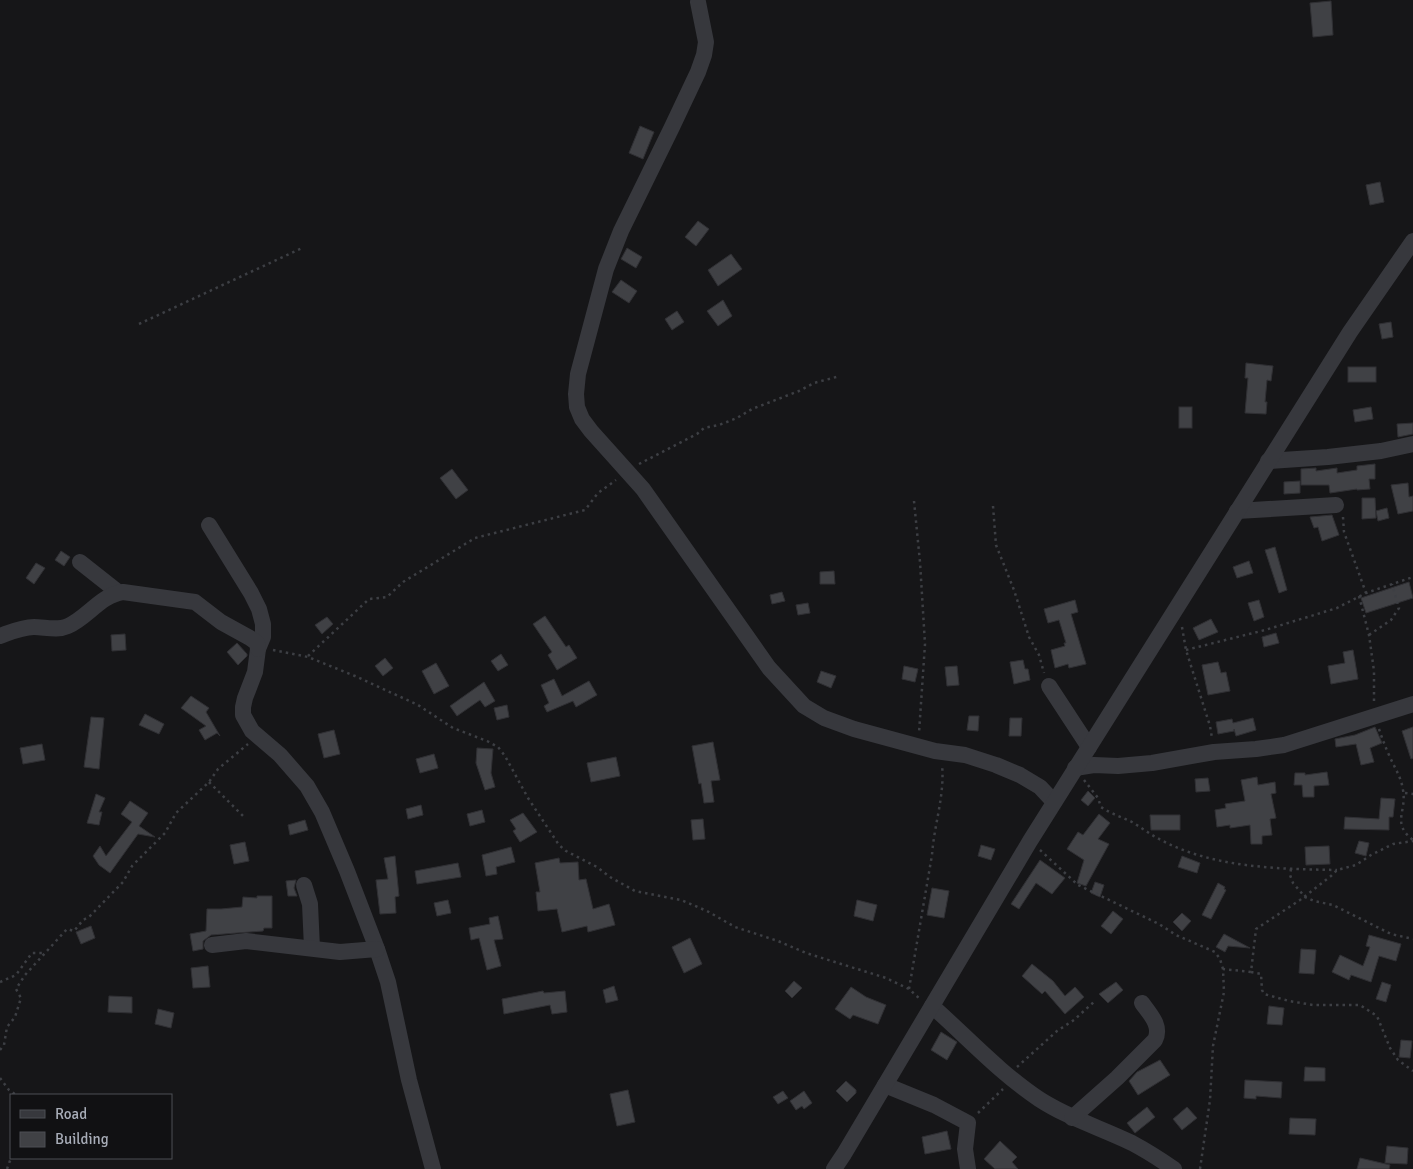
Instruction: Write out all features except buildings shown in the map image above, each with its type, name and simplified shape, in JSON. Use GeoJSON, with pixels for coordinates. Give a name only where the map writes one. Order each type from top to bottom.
{"type":"FeatureCollection","features":[{"type":"Feature","properties":{"kind":"street"},"geometry":{"type":"LineString","coordinates":[[698,2],[706,37],[704,54],[672,127],[621,231],[609,262],[578,374],[577,407],[582,419],[643,489],[769,668],[804,706],[824,718],[854,730],[927,748],[965,755],[1020,775],[1040,787],[1054,802]]}},
{"type":"Feature","properties":{"kind":"street"},"geometry":{"type":"LineString","coordinates":[[834,1169],[1075,768],[1350,332],[1413,241]]}},
{"type":"Feature","properties":{"kind":"street"},"geometry":{"type":"LineString","coordinates":[[1268,461],[1381,451],[1413,444]]}},
{"type":"Feature","properties":{"kind":"street"},"geometry":{"type":"LineString","coordinates":[[1237,511],[1336,505]]}},
{"type":"Feature","properties":{"kind":"street"},"geometry":{"type":"LineString","coordinates":[[209,525],[259,609],[263,624],[263,637],[255,672],[242,707],[243,715],[247,724],[280,755],[307,786],[322,812],[377,949],[388,982],[420,1126],[433,1169]]}},
{"type":"Feature","properties":{"kind":"street"},"geometry":{"type":"LineString","coordinates":[[80,562],[118,592],[195,602],[221,622],[250,638],[260,646]]}},
{"type":"Feature","properties":{"kind":"street"},"geometry":{"type":"LineString","coordinates":[[0,636],[32,627],[66,628],[118,592]]}},
{"type":"Feature","properties":{"kind":"street"},"geometry":{"type":"LineString","coordinates":[[1049,686],[1089,747]]}},
{"type":"Feature","properties":{"kind":"street"},"geometry":{"type":"LineString","coordinates":[[1075,768],[1094,765],[1118,766],[1152,763],[1214,752],[1284,745],[1413,704]]}},
{"type":"Feature","properties":{"kind":"street"},"geometry":{"type":"LineString","coordinates":[[304,885],[310,904],[312,948]]}},
{"type":"Feature","properties":{"kind":"street"},"geometry":{"type":"LineString","coordinates":[[212,945],[246,941],[340,952],[377,949]]}},
{"type":"Feature","properties":{"kind":"street"},"geometry":{"type":"LineString","coordinates":[[1072,1118],[1117,1078],[1155,1040],[1158,1035],[1158,1026],[1142,1003]]}},
{"type":"Feature","properties":{"kind":"street"},"geometry":{"type":"LineString","coordinates":[[932,1006],[1008,1075],[1039,1098],[1072,1118],[1132,1143],[1174,1169]]}},
{"type":"Feature","properties":{"kind":"street"},"geometry":{"type":"LineString","coordinates":[[885,1085],[934,1105],[968,1123],[965,1150],[968,1169]]}},
{"type":"Feature","properties":{"kind":"path"},"geometry":{"type":"LineString","coordinates":[[139,324],[302,248]]}},
{"type":"Feature","properties":{"kind":"path"},"geometry":{"type":"LineString","coordinates":[[308,657],[369,599],[387,597],[403,582],[475,538],[585,510],[598,493],[628,471],[697,434],[704,428],[737,418],[752,409],[799,391],[814,382],[840,376]]}},
{"type":"Feature","properties":{"kind":"path"},"geometry":{"type":"LineString","coordinates":[[909,988],[942,789],[942,763],[927,748],[919,733],[919,710],[925,644],[914,501]]}},
{"type":"Feature","properties":{"kind":"path"},"geometry":{"type":"LineString","coordinates":[[1336,505],[1343,512],[1344,532],[1366,593]]}},
{"type":"Feature","properties":{"kind":"path"},"geometry":{"type":"LineString","coordinates":[[993,506],[996,545],[1014,590],[1029,637],[1039,655],[1049,686]]}},
{"type":"Feature","properties":{"kind":"path"},"geometry":{"type":"LineString","coordinates":[[1186,650],[1265,630],[1337,608],[1366,593],[1413,577]]}},
{"type":"Feature","properties":{"kind":"path"},"geometry":{"type":"LineString","coordinates":[[1369,635],[1391,620],[1399,608],[1392,584]]}},
{"type":"Feature","properties":{"kind":"path"},"geometry":{"type":"LineString","coordinates":[[1177,606],[1186,650],[1210,726],[1214,752]]}},
{"type":"Feature","properties":{"kind":"path"},"geometry":{"type":"LineString","coordinates":[[260,646],[308,657],[356,676],[418,705],[444,723],[498,747],[559,845],[566,851],[597,867],[610,877],[635,891],[681,900],[707,911],[735,927],[820,958],[886,978],[909,988],[916,997],[932,1006]]}},
{"type":"Feature","properties":{"kind":"path"},"geometry":{"type":"LineString","coordinates":[[0,1050],[4,1044],[7,1027],[15,1017],[21,998],[16,989],[25,975],[67,929],[74,931],[123,882],[132,866],[165,833],[176,813],[209,782],[218,769],[248,744],[261,739]]}},
{"type":"Feature","properties":{"kind":"path"},"geometry":{"type":"LineString","coordinates":[[1075,768],[1094,791],[1101,808],[1130,821],[1161,840],[1222,861],[1291,869],[1337,870],[1356,865],[1392,844],[1413,841]]}},
{"type":"Feature","properties":{"kind":"path"},"geometry":{"type":"LineString","coordinates":[[209,782],[243,816]]}},
{"type":"Feature","properties":{"kind":"path"},"geometry":{"type":"LineString","coordinates":[[1404,793],[1413,794]]}},
{"type":"Feature","properties":{"kind":"path"},"geometry":{"type":"LineString","coordinates":[[1030,841],[1078,885],[1159,924],[1176,935],[1215,952],[1220,959],[1224,992],[1213,1046],[1210,1100],[1200,1169]]}},
{"type":"Feature","properties":{"kind":"path"},"geometry":{"type":"LineString","coordinates":[[1291,869],[1290,875],[1293,883],[1305,897],[1333,905],[1391,934],[1413,939]]}},
{"type":"Feature","properties":{"kind":"path"},"geometry":{"type":"LineString","coordinates":[[1251,972],[1256,929],[1305,897],[1337,870]]}},
{"type":"Feature","properties":{"kind":"path"},"geometry":{"type":"LineString","coordinates":[[0,982],[16,975],[32,953],[45,953]]}},
{"type":"Feature","properties":{"kind":"path"},"geometry":{"type":"LineString","coordinates":[[1222,970],[1261,974],[1264,994],[1289,1001],[1313,1005],[1360,1004],[1378,1016],[1390,1048],[1398,1060],[1413,1071]]}},
{"type":"Feature","properties":{"kind":"path"},"geometry":{"type":"LineString","coordinates":[[968,1123],[1008,1083],[1008,1075],[1057,1031],[1074,1020],[1096,1000]]}},
{"type":"Feature","properties":{"kind":"path"},"geometry":{"type":"LineString","coordinates":[[0,1078],[15,1094]]}}]}
